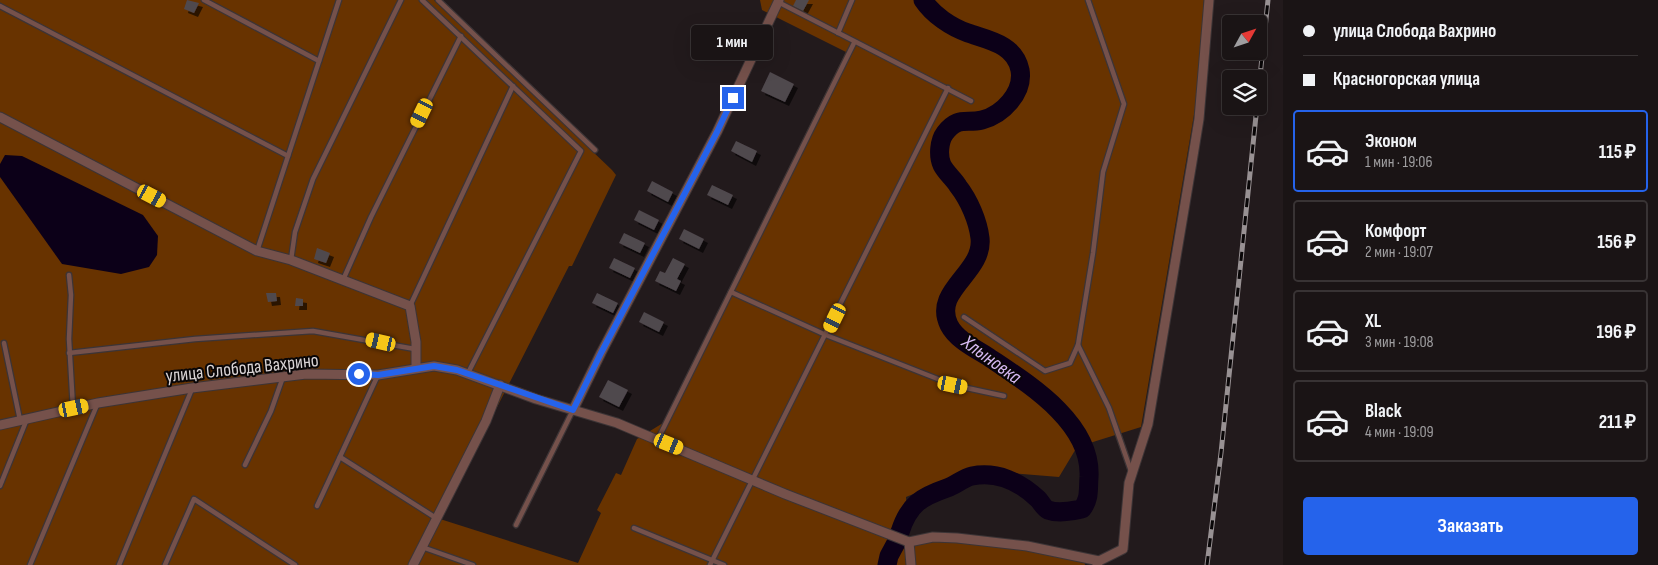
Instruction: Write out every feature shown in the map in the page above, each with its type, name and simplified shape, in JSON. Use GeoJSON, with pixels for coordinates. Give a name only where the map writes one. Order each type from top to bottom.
{"type":"FeatureCollection","features":[{"type":"Feature","properties":{"kind":"street"},"geometry":{"type":"LineString","coordinates":[[911,565],[909,542],[933,537],[1028,546],[1098,563],[1123,549],[1126,502],[1132,472],[1148,424],[1199,119],[1209,0]]}},
{"type":"Feature","properties":{"kind":"street"},"geometry":{"type":"LineString","coordinates":[[573,410],[717,132],[778,1]]}},
{"type":"Feature","properties":{"kind":"street"},"geometry":{"type":"LineString","coordinates":[[0,117],[257,251],[291,260],[410,306],[416,349],[416,368]]}},
{"type":"Feature","properties":{"kind":"street","name":"улица Слобода Вахрино"},"geometry":{"type":"LineString","coordinates":[[0,425],[98,402],[192,388],[306,374],[378,375],[434,366],[467,374],[617,423],[909,542]]}},
{"type":"Feature","properties":{"kind":"street"},"geometry":{"type":"LineString","coordinates":[[413,565],[486,420],[500,385]]}},
{"type":"Feature","properties":{"kind":"lane"},"geometry":{"type":"LineString","coordinates":[[204,0],[319,61]]}},
{"type":"Feature","properties":{"kind":"lane"},"geometry":{"type":"LineString","coordinates":[[257,251],[339,0]]}},
{"type":"Feature","properties":{"kind":"lane"},"geometry":{"type":"LineString","coordinates":[[291,260],[296,232],[313,179],[401,0]]}},
{"type":"Feature","properties":{"kind":"lane"},"geometry":{"type":"LineString","coordinates":[[422,0],[580,151],[467,374]]}},
{"type":"Feature","properties":{"kind":"lane"},"geometry":{"type":"LineString","coordinates":[[438,0],[595,150]]}},
{"type":"Feature","properties":{"kind":"lane"},"geometry":{"type":"LineString","coordinates":[[838,33],[852,0]]}},
{"type":"Feature","properties":{"kind":"lane"},"geometry":{"type":"LineString","coordinates":[[964,317],[1045,371],[1070,363],[1078,345],[1093,253],[1103,172],[1124,104],[1088,0]]}},
{"type":"Feature","properties":{"kind":"lane"},"geometry":{"type":"LineString","coordinates":[[778,1],[854,43],[971,101]]}},
{"type":"Feature","properties":{"kind":"lane"},"geometry":{"type":"LineString","coordinates":[[0,6],[288,156]]}},
{"type":"Feature","properties":{"kind":"lane"},"geometry":{"type":"LineString","coordinates":[[343,280],[370,217],[460,36]]}},
{"type":"Feature","properties":{"kind":"lane"},"geometry":{"type":"LineString","coordinates":[[658,440],[854,43]]}},
{"type":"Feature","properties":{"kind":"lane"},"geometry":{"type":"LineString","coordinates":[[410,306],[512,86]]}},
{"type":"Feature","properties":{"kind":"lane"},"geometry":{"type":"LineString","coordinates":[[711,562],[826,336],[948,88]]}},
{"type":"Feature","properties":{"kind":"lane"},"geometry":{"type":"LineString","coordinates":[[69,275],[71,295],[70,353],[74,408]]}},
{"type":"Feature","properties":{"kind":"lane"},"geometry":{"type":"LineString","coordinates":[[731,292],[826,336],[953,385],[1004,396]]}},
{"type":"Feature","properties":{"kind":"lane"},"geometry":{"type":"LineString","coordinates":[[70,353],[195,339],[313,331],[416,349]]}},
{"type":"Feature","properties":{"kind":"lane"},"geometry":{"type":"LineString","coordinates":[[0,486],[24,419],[4,343]]}},
{"type":"Feature","properties":{"kind":"lane"},"geometry":{"type":"LineString","coordinates":[[1078,345],[1108,408],[1132,472]]}},
{"type":"Feature","properties":{"kind":"lane"},"geometry":{"type":"LineString","coordinates":[[317,506],[378,375]]}},
{"type":"Feature","properties":{"kind":"lane"},"geometry":{"type":"LineString","coordinates":[[245,465],[271,411],[283,377]]}},
{"type":"Feature","properties":{"kind":"lane"},"geometry":{"type":"LineString","coordinates":[[119,565],[192,388]]}},
{"type":"Feature","properties":{"kind":"lane"},"geometry":{"type":"LineString","coordinates":[[30,565],[98,402]]}},
{"type":"Feature","properties":{"kind":"lane"},"geometry":{"type":"LineString","coordinates":[[516,525],[573,410]]}},
{"type":"Feature","properties":{"kind":"lane"},"geometry":{"type":"LineString","coordinates":[[340,457],[436,518]]}},
{"type":"Feature","properties":{"kind":"lane"},"geometry":{"type":"LineString","coordinates":[[165,565],[194,500],[295,565]]}},
{"type":"Feature","properties":{"kind":"lane"},"geometry":{"type":"LineString","coordinates":[[634,528],[711,562],[724,565]]}},
{"type":"Feature","properties":{"kind":"lane"},"geometry":{"type":"LineString","coordinates":[[422,547],[473,565]]}},
{"type":"Feature","properties":{"kind":"shaded area"},"geometry":{"type":"Polygon","coordinates":[[[0,0],[434,0],[612,170],[616,175],[572,266],[569,266],[440,519],[578,563],[601,513],[597,510],[616,473],[621,475],[637,439],[663,423],[846,52],[762,10],[760,0],[1204,0],[1196,103],[1141,427],[1077,447],[1059,477],[999,472],[950,479],[906,497],[909,541],[940,538],[1083,555],[1085,565],[0,565],[0,0]]]}},
{"type":"Feature","properties":{"kind":"shaded area"},"geometry":{"type":"Polygon","coordinates":[[[5,155],[22,156],[143,215],[158,236],[157,255],[149,267],[121,274],[62,264],[0,177],[0,164],[5,155]]]}},
{"type":"Feature","properties":{"kind":"building"},"geometry":{"type":"Polygon","coordinates":[[[187,0],[199,3],[194,13],[184,9],[187,0]]]}},
{"type":"Feature","properties":{"kind":"building"},"geometry":{"type":"Polygon","coordinates":[[[796,0],[809,0],[803,11],[793,6],[796,0]]]}},
{"type":"Feature","properties":{"kind":"building"},"geometry":{"type":"Polygon","coordinates":[[[770,72],[794,84],[785,102],[761,91],[770,72]]]}},
{"type":"Feature","properties":{"kind":"building"},"geometry":{"type":"Polygon","coordinates":[[[736,141],[757,151],[752,162],[731,151],[736,141]]]}},
{"type":"Feature","properties":{"kind":"building"},"geometry":{"type":"Polygon","coordinates":[[[652,181],[673,192],[668,202],[647,191],[652,181]]]}},
{"type":"Feature","properties":{"kind":"building"},"geometry":{"type":"Polygon","coordinates":[[[712,185],[733,195],[728,205],[707,195],[712,185]]]}},
{"type":"Feature","properties":{"kind":"building"},"geometry":{"type":"Polygon","coordinates":[[[639,210],[659,220],[654,230],[634,220],[639,210]]]}},
{"type":"Feature","properties":{"kind":"building"},"geometry":{"type":"Polygon","coordinates":[[[684,229],[704,239],[699,249],[679,239],[684,229]]]}},
{"type":"Feature","properties":{"kind":"building"},"geometry":{"type":"Polygon","coordinates":[[[624,233],[645,243],[640,253],[619,243],[624,233]]]}},
{"type":"Feature","properties":{"kind":"building"},"geometry":{"type":"Polygon","coordinates":[[[317,248],[330,253],[326,263],[314,259],[317,248]]]}},
{"type":"Feature","properties":{"kind":"building"},"geometry":{"type":"Polygon","coordinates":[[[614,258],[635,268],[630,278],[609,268],[614,258]]]}},
{"type":"Feature","properties":{"kind":"building"},"geometry":{"type":"Polygon","coordinates":[[[673,258],[685,264],[677,279],[681,281],[676,291],[655,281],[660,271],[665,273],[673,258]]]}},
{"type":"Feature","properties":{"kind":"building"},"geometry":{"type":"Polygon","coordinates":[[[266,293],[276,293],[277,301],[268,302],[266,293]]]}},
{"type":"Feature","properties":{"kind":"building"},"geometry":{"type":"Polygon","coordinates":[[[597,293],[618,303],[613,313],[592,303],[597,293]]]}},
{"type":"Feature","properties":{"kind":"building"},"geometry":{"type":"Polygon","coordinates":[[[296,298],[303,299],[303,306],[295,306],[296,298]]]}},
{"type":"Feature","properties":{"kind":"building"},"geometry":{"type":"Polygon","coordinates":[[[644,312],[664,322],[659,332],[639,322],[644,312]]]}},
{"type":"Feature","properties":{"kind":"building"},"geometry":{"type":"Polygon","coordinates":[[[608,380],[628,390],[619,407],[599,397],[608,380]]]}},
{"type":"Feature","properties":{"kind":"waterway","name":"Хлыновка"},"geometry":{"type":"LineString","coordinates":[[900,532],[907,515],[923,498],[972,476],[990,475],[1008,479],[1031,493],[1047,509],[1056,512],[1082,509],[1087,498],[1089,477],[1087,457],[1080,439],[1069,422],[1038,392],[966,343],[956,335],[949,325],[946,313],[947,302],[952,291],[974,261],[979,250],[980,238],[969,204],[942,165],[940,153],[941,140],[954,124],[982,120],[1004,108],[1019,87],[1020,70],[1013,54],[1007,49],[1000,44],[949,24],[932,11],[923,0]]}},
{"type":"Feature","properties":{"kind":"waterway","name":"Хлыновка"},"geometry":{"type":"LineString","coordinates":[[887,565],[889,556],[896,543]]}},
{"type":"Feature","properties":{"kind":"railway"},"geometry":{"type":"LineString","coordinates":[[1261,70],[1268,0]]}},
{"type":"Feature","properties":{"kind":"railway"},"geometry":{"type":"LineString","coordinates":[[1207,565],[1221,453],[1256,115]]}},
{"type":"Feature","properties":{"kind":"route"},"geometry":{"type":"LineString","coordinates":[[359,374],[378,375],[434,366],[457,370],[536,399],[573,410],[733,98]]}}]}
